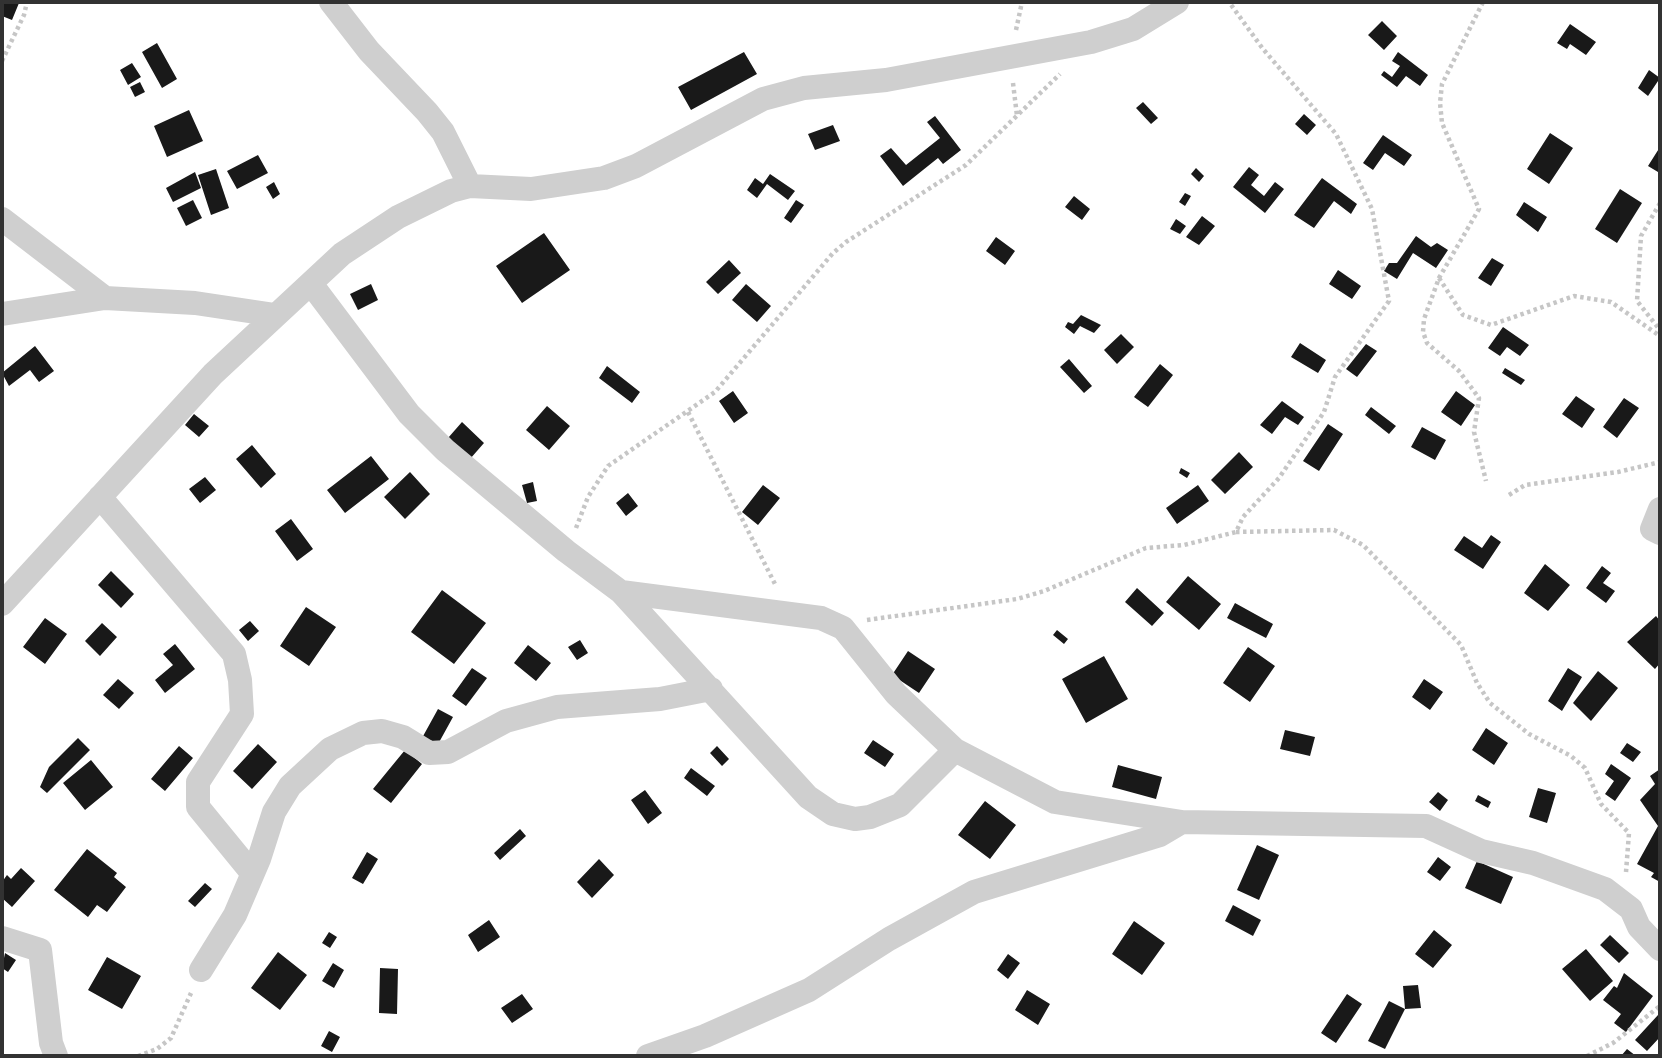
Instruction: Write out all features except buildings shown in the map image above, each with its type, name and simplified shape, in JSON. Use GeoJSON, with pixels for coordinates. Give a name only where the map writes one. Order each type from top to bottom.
{"type":"FeatureCollection","features":[{"type":"Feature","properties":{"kind":"street"},"geometry":{"type":"LineString","coordinates":[[331,2],[369,51],[427,111],[443,132],[470,186]]}},
{"type":"Feature","properties":{"kind":"street"},"geometry":{"type":"LineString","coordinates":[[2,604],[212,374],[275,314],[312,285],[342,254],[398,217],[451,191],[470,186],[531,189],[604,178],[636,166],[763,99],[804,88],[898,78],[1091,42],[1133,29],[1177,2]]}},
{"type":"Feature","properties":{"kind":"street"},"geometry":{"type":"LineString","coordinates":[[2,219],[105,298]]}},
{"type":"Feature","properties":{"kind":"street"},"geometry":{"type":"LineString","coordinates":[[312,285],[409,414],[444,450],[566,551],[621,592],[808,797],[833,814],[862,818],[900,805],[955,750]]}},
{"type":"Feature","properties":{"kind":"street"},"geometry":{"type":"LineString","coordinates":[[2,314],[105,298],[195,303],[275,314]]}},
{"type":"Feature","properties":{"kind":"street"},"geometry":{"type":"LineString","coordinates":[[100,498],[234,654],[240,680],[242,714],[198,782],[198,807],[252,873]]}},
{"type":"Feature","properties":{"kind":"street"},"geometry":{"type":"LineString","coordinates":[[1660,509],[1652,529],[1660,533]]}},
{"type":"Feature","properties":{"kind":"street"},"geometry":{"type":"LineString","coordinates":[[621,592],[821,618],[843,628],[896,694],[955,750],[1055,802],[1182,822],[1426,826],[1481,850],[1583,879],[1623,901],[1639,927],[1660,949]]}},
{"type":"Feature","properties":{"kind":"street"},"geometry":{"type":"LineString","coordinates":[[201,970],[235,915],[274,812],[290,786],[330,749],[363,733],[382,731],[403,737],[429,753],[447,752],[506,721],[556,707],[660,699],[712,689]]}},
{"type":"Feature","properties":{"kind":"street"},"geometry":{"type":"LineString","coordinates":[[648,1056],[705,1036],[809,990],[889,939],[974,892],[1160,835],[1182,822]]}},
{"type":"Feature","properties":{"kind":"street"},"geometry":{"type":"LineString","coordinates":[[2,938],[40,950],[51,1043],[56,1056]]}},
{"type":"Feature","properties":{"kind":"path"},"geometry":{"type":"LineString","coordinates":[[2,61],[24,15],[27,2]]}},
{"type":"Feature","properties":{"kind":"path"},"geometry":{"type":"LineString","coordinates":[[1230,2],[1263,49],[1336,134],[1372,209],[1389,302],[1335,377],[1324,412],[1279,478],[1243,517],[1237,532]]}},
{"type":"Feature","properties":{"kind":"path"},"geometry":{"type":"LineString","coordinates":[[1483,2],[1442,84],[1440,103],[1442,123],[1479,209],[1439,278],[1424,319],[1423,332],[1427,343],[1459,371],[1479,398],[1474,432],[1486,481]]}},
{"type":"Feature","properties":{"kind":"path"},"geometry":{"type":"LineString","coordinates":[[566,551],[588,498],[608,466],[688,412],[732,374],[833,253],[966,165],[1091,42]]}},
{"type":"Feature","properties":{"kind":"path"},"geometry":{"type":"LineString","coordinates":[[1660,203],[1641,236],[1637,301],[1660,330]]}},
{"type":"Feature","properties":{"kind":"path"},"geometry":{"type":"LineString","coordinates":[[1439,278],[1463,315],[1491,325],[1574,296],[1611,302],[1660,337]]}},
{"type":"Feature","properties":{"kind":"path"},"geometry":{"type":"LineString","coordinates":[[688,412],[789,614]]}},
{"type":"Feature","properties":{"kind":"path"},"geometry":{"type":"LineString","coordinates":[[1509,495],[1525,485],[1619,472],[1660,462]]}},
{"type":"Feature","properties":{"kind":"path"},"geometry":{"type":"LineString","coordinates":[[843,628],[874,617],[1017,599],[1044,591],[1146,548],[1184,545],[1237,532],[1334,530],[1363,545],[1461,645],[1477,683],[1490,703],[1529,734],[1571,757],[1585,768],[1601,804],[1629,833],[1623,901]]}},
{"type":"Feature","properties":{"kind":"path"},"geometry":{"type":"LineString","coordinates":[[138,1056],[157,1049],[171,1038],[201,970]]}},
{"type":"Feature","properties":{"kind":"path"},"geometry":{"type":"LineString","coordinates":[[1587,1056],[1613,1043],[1660,1006]]}}]}
